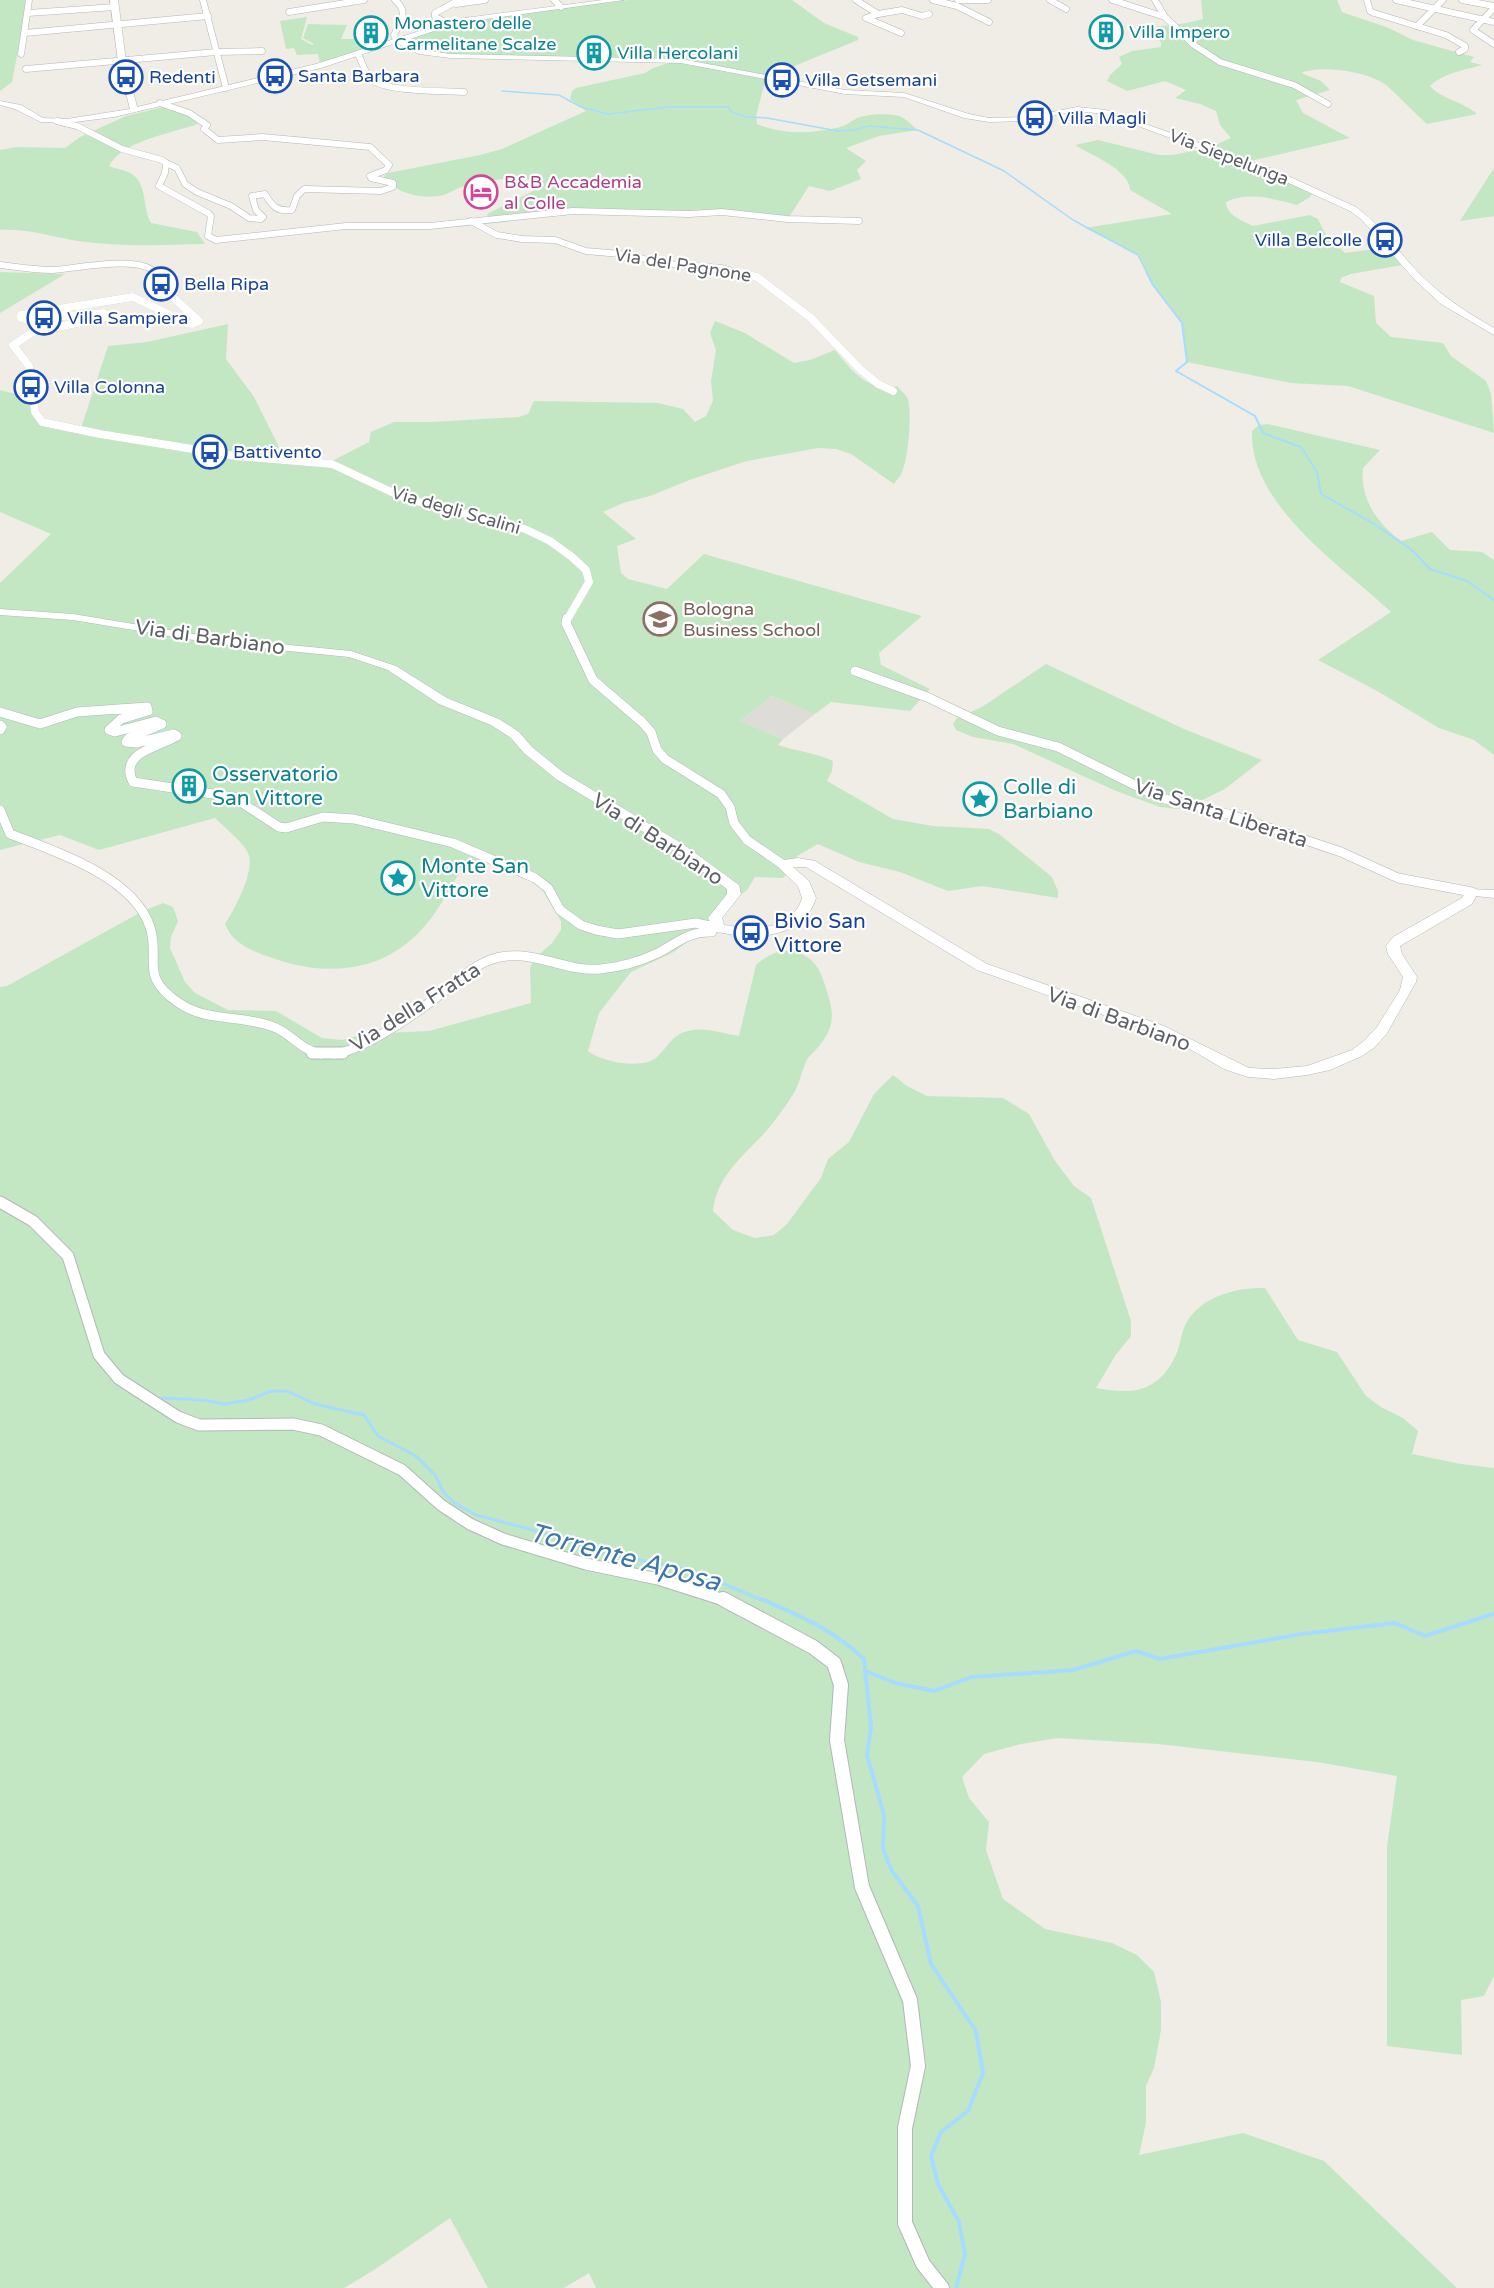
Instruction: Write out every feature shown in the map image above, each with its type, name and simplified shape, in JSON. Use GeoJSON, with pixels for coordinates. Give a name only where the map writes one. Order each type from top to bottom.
{"type":"FeatureCollection","features":[{"type":"Feature","properties":{"kind":"street"},"geometry":{"type":"LineString","coordinates":[[21,54],[29,0]]}},
{"type":"Feature","properties":{"kind":"street"},"geometry":{"type":"LineString","coordinates":[[208,0],[203,0],[226,88]]}},
{"type":"Feature","properties":{"kind":"street"},"geometry":{"type":"LineString","coordinates":[[289,12],[337,2],[364,0]]}},
{"type":"Feature","properties":{"kind":"street"},"geometry":{"type":"LineString","coordinates":[[394,0],[402,6],[404,14],[394,35],[396,40]]}},
{"type":"Feature","properties":{"kind":"street"},"geometry":{"type":"LineString","coordinates":[[447,23],[435,17],[440,10],[457,2],[485,0]]}},
{"type":"Feature","properties":{"kind":"street"},"geometry":{"type":"LineString","coordinates":[[554,0],[561,7]]}},
{"type":"Feature","properties":{"kind":"street"},"geometry":{"type":"LineString","coordinates":[[57,121],[134,111],[226,88],[358,54],[447,23],[620,0]]}},
{"type":"Feature","properties":{"kind":"street"},"geometry":{"type":"LineString","coordinates":[[856,0],[878,14]]}},
{"type":"Feature","properties":{"kind":"street"},"geometry":{"type":"LineString","coordinates":[[933,0],[948,2],[989,22]]}},
{"type":"Feature","properties":{"kind":"street"},"geometry":{"type":"LineString","coordinates":[[958,0],[988,0]]}},
{"type":"Feature","properties":{"kind":"street"},"geometry":{"type":"LineString","coordinates":[[1050,0],[1066,9]]}},
{"type":"Feature","properties":{"kind":"street"},"geometry":{"type":"LineString","coordinates":[[1112,0],[1165,17]]}},
{"type":"Feature","properties":{"kind":"street"},"geometry":{"type":"LineString","coordinates":[[1155,0],[1165,17],[1194,45],[1213,58],[1294,85],[1328,104]]}},
{"type":"Feature","properties":{"kind":"street"},"geometry":{"type":"LineString","coordinates":[[1367,0],[1371,12],[1446,35],[1462,44],[1465,49],[1459,52]]}},
{"type":"Feature","properties":{"kind":"street"},"geometry":{"type":"LineString","coordinates":[[1396,0],[1494,22]]}},
{"type":"Feature","properties":{"kind":"street"},"geometry":{"type":"LineString","coordinates":[[1417,26],[1443,0]]}},
{"type":"Feature","properties":{"kind":"street"},"geometry":{"type":"LineString","coordinates":[[1462,0],[1494,7]]}},
{"type":"Feature","properties":{"kind":"street"},"geometry":{"type":"LineString","coordinates":[[28,13],[114,3],[122,61],[134,111]]}},
{"type":"Feature","properties":{"kind":"street"},"geometry":{"type":"LineString","coordinates":[[1494,7],[1473,32],[1494,44]]}},
{"type":"Feature","properties":{"kind":"street"},"geometry":{"type":"LineString","coordinates":[[901,33],[866,18],[902,10],[922,16],[929,14]]}},
{"type":"Feature","properties":{"kind":"street"},"geometry":{"type":"LineString","coordinates":[[25,33],[208,16]]}},
{"type":"Feature","properties":{"kind":"street","name":"Via Siepelunga"},"geometry":{"type":"LineString","coordinates":[[396,40],[414,49],[450,56],[693,62],[845,92],[904,95],[967,116],[989,120],[1027,119],[1077,109],[1106,112],[1272,172],[1353,209],[1364,217],[1418,278],[1444,302],[1494,332]]}},
{"type":"Feature","properties":{"kind":"street"},"geometry":{"type":"LineString","coordinates":[[26,69],[216,52],[262,51]]}},
{"type":"Feature","properties":{"kind":"street"},"geometry":{"type":"LineString","coordinates":[[358,54],[370,79],[375,82],[408,90],[464,93]]}},
{"type":"Feature","properties":{"kind":"street"},"geometry":{"type":"LineString","coordinates":[[0,104],[18,107],[37,119],[57,121],[85,129],[130,152],[155,154],[165,163],[177,168],[185,184],[197,192],[231,206],[249,218],[263,218],[256,210],[252,196],[257,194],[265,194],[274,209],[282,212],[292,210],[297,196],[304,189],[374,191],[393,187],[393,183],[389,181],[371,178],[370,176],[386,170],[388,165],[370,147],[263,137],[218,140],[204,129],[207,125],[189,112],[160,103]]}},
{"type":"Feature","properties":{"kind":"street"},"geometry":{"type":"LineString","coordinates":[[165,163],[165,173],[159,186],[208,213],[211,216],[208,236],[216,240],[346,226],[430,226],[573,211],[689,214],[722,212],[787,219],[859,221]]}},
{"type":"Feature","properties":{"kind":"street","name":"Via del Pagnone"},"geometry":{"type":"LineString","coordinates":[[471,221],[496,235],[555,240],[586,251],[632,255],[656,263],[722,268],[757,277],[812,318],[860,369],[878,384],[893,391]]}},
{"type":"Feature","properties":{"kind":"street","name":"Via degli Scalini"},"geometry":{"type":"LineString","coordinates":[[0,266],[51,270],[109,264],[145,265],[154,270],[165,291],[199,321],[188,323],[133,297],[21,315],[21,318],[25,319],[92,313],[104,314],[107,317],[33,332],[13,345],[29,366],[35,412],[42,422],[100,435],[236,456],[332,464],[404,498],[517,526],[550,541],[572,557],[586,570],[589,582],[567,616],[566,623],[593,680],[642,722],[651,732],[657,750],[666,759],[721,794],[730,807],[734,823],[747,840],[782,864]]}},
{"type":"Feature","properties":{"kind":"street","name":"Via di Barbiano"},"geometry":{"type":"LineString","coordinates":[[0,612],[73,617],[218,641],[351,654],[392,668],[443,701],[495,722],[515,735],[528,750],[560,776],[678,847],[734,888],[734,894],[715,918],[719,928]]}},
{"type":"Feature","properties":{"kind":"street","name":"Via Santa Liberata"},"geometry":{"type":"LineString","coordinates":[[855,671],[927,697],[998,731],[1058,747],[1161,798],[1228,814],[1341,852],[1398,878],[1494,894]]}},
{"type":"Feature","properties":{"kind":"street"},"geometry":{"type":"LineString","coordinates":[[0,712],[40,724],[76,712],[147,707],[148,711],[128,716],[112,724],[110,730],[115,732],[156,721],[162,724],[129,738],[126,742],[134,744],[158,735],[174,734],[177,736],[140,752],[130,768],[130,778],[133,782],[233,797],[279,827],[286,828],[323,818],[354,819],[453,843],[535,878],[548,888],[560,910],[581,925],[596,930],[618,934],[696,923],[768,934],[789,923],[803,910],[809,898],[804,884],[782,864]]}},
{"type":"Feature","properties":{"kind":"street"},"geometry":{"type":"LineString","coordinates":[[0,725],[2,727],[0,730]]}},
{"type":"Feature","properties":{"kind":"street","name":"Via della Fratta"},"geometry":{"type":"LineString","coordinates":[[0,810],[10,834],[51,850],[85,868],[118,886],[134,900],[146,916],[151,930],[151,971],[167,994],[188,1010],[204,1016],[255,1021],[268,1025],[287,1033],[308,1051],[322,1054],[343,1052],[361,1044],[435,998],[490,959],[528,954],[577,970],[599,969],[660,952],[694,931],[715,932],[719,928]]}},
{"type":"Feature","properties":{"kind":"street","name":"Via di Barbiano"},"geometry":{"type":"LineString","coordinates":[[782,864],[798,862],[810,864],[933,939],[1013,981],[1098,1008],[1186,1041],[1228,1066],[1258,1074],[1302,1073],[1351,1056],[1366,1047],[1381,1033],[1397,1004],[1408,991],[1410,977],[1395,954],[1393,946],[1398,940],[1467,901],[1472,892]]}},
{"type":"Feature","properties":{"kind":"street"},"geometry":{"type":"LineString","coordinates":[[0,1202],[33,1221],[68,1256],[99,1355],[119,1379],[178,1417],[199,1425],[293,1424],[321,1430],[402,1470],[441,1505],[470,1524],[503,1539],[586,1564],[658,1579],[726,1600],[813,1647],[834,1662],[841,1685],[837,1740],[862,1887],[910,2000],[918,2066],[905,2128],[905,2223],[923,2264],[942,2288]]}},
{"type":"Feature","properties":{"kind":"shaded area"},"geometry":{"type":"Polygon","coordinates":[[[772,696],[815,714],[783,739],[740,721],[772,696]]]}},
{"type":"Feature","properties":{"kind":"green space"},"geometry":{"type":"Polygon","coordinates":[[[0,0],[25,0],[25,13],[12,82],[0,91],[0,0]]]}},
{"type":"Feature","properties":{"kind":"green space"},"geometry":{"type":"Polygon","coordinates":[[[628,0],[792,0],[824,23],[858,37],[858,40],[770,76],[693,61],[443,54],[418,50],[402,40],[460,21],[628,0]]]}},
{"type":"Feature","properties":{"kind":"green space"},"geometry":{"type":"Polygon","coordinates":[[[1201,0],[1337,0],[1342,12],[1389,28],[1413,40],[1474,57],[1470,62],[1482,65],[1448,75],[1430,86],[1477,114],[1427,124],[1379,80],[1357,73],[1332,69],[1309,70],[1301,73],[1321,81],[1330,90],[1296,100],[1303,113],[1350,138],[1246,162],[1314,191],[1310,197],[1297,205],[1252,197],[1226,202],[1232,214],[1253,226],[1310,215],[1318,219],[1326,235],[1345,253],[1367,250],[1390,251],[1402,265],[1351,274],[1341,278],[1340,282],[1374,296],[1376,323],[1391,337],[1443,343],[1451,356],[1486,381],[1491,394],[1494,433],[1348,386],[1291,383],[1187,362],[1182,323],[1153,285],[1138,255],[1085,228],[1172,214],[1130,190],[1124,176],[1117,170],[1075,145],[1098,140],[1159,155],[1173,155],[1211,147],[1231,138],[1220,125],[1216,111],[1200,104],[1175,98],[1186,90],[1165,81],[1127,91],[1107,81],[1122,64],[1119,57],[1132,51],[1161,47],[1161,42],[1140,26],[1172,25],[1203,19],[1201,0]]]}},
{"type":"Feature","properties":{"kind":"green space"},"geometry":{"type":"Polygon","coordinates":[[[307,17],[301,39],[312,45],[314,44],[303,38],[308,24],[347,25],[341,39],[364,39],[374,45],[349,45],[373,46],[320,64],[318,54],[297,55],[294,48],[286,49],[280,21],[307,17]]]}},
{"type":"Feature","properties":{"kind":"green space"},"geometry":{"type":"Polygon","coordinates":[[[672,62],[766,78],[756,116],[757,124],[767,128],[787,132],[819,131],[842,126],[857,118],[884,114],[902,117],[918,130],[879,136],[846,148],[866,161],[857,170],[861,179],[830,191],[809,186],[786,222],[727,215],[573,211],[489,221],[487,214],[537,189],[526,177],[518,176],[428,197],[402,191],[384,176],[388,173],[502,149],[586,111],[570,99],[572,91],[576,88],[645,73],[672,62]]]}},
{"type":"Feature","properties":{"kind":"green space"},"geometry":{"type":"Polygon","coordinates":[[[163,107],[187,115],[198,124],[136,144],[115,157],[109,166],[130,173],[137,179],[143,190],[146,211],[151,223],[197,232],[205,244],[110,244],[30,232],[0,230],[0,150],[16,147],[65,148],[80,137],[126,116],[163,107]]]}},
{"type":"Feature","properties":{"kind":"green space"},"geometry":{"type":"Polygon","coordinates":[[[1494,168],[1494,216],[1460,221],[1494,168]]]}},
{"type":"Feature","properties":{"kind":"green space"},"geometry":{"type":"Polygon","coordinates":[[[0,272],[65,274],[0,313],[0,272]]]}},
{"type":"Feature","properties":{"kind":"green space"},"geometry":{"type":"Polygon","coordinates":[[[715,321],[745,333],[794,363],[810,360],[835,350],[854,372],[869,383],[887,388],[897,386],[907,397],[910,413],[904,466],[894,484],[851,454],[836,449],[818,448],[747,461],[650,496],[623,503],[603,512],[636,539],[617,546],[621,573],[628,579],[667,589],[704,554],[922,616],[879,653],[881,665],[930,689],[910,711],[831,702],[815,714],[772,696],[740,721],[783,739],[778,745],[833,761],[832,771],[827,781],[893,819],[933,826],[989,829],[999,834],[1052,877],[1058,891],[1058,898],[982,886],[948,891],[900,872],[859,862],[818,844],[797,856],[796,863],[783,878],[755,877],[747,890],[727,905],[708,927],[672,953],[631,972],[599,1013],[588,1051],[612,1061],[633,1064],[651,1061],[680,1034],[693,1030],[739,1036],[756,965],[770,955],[781,951],[803,954],[816,965],[821,974],[830,1002],[831,1023],[819,1047],[808,1058],[795,1092],[768,1129],[733,1166],[720,1186],[713,1211],[733,1230],[755,1238],[774,1235],[787,1224],[821,1178],[828,1159],[849,1142],[874,1094],[893,1075],[907,1086],[927,1096],[1003,1098],[1029,1114],[1055,1161],[1074,1186],[1091,1198],[1131,1321],[1131,1336],[1115,1356],[1096,1388],[1131,1391],[1150,1385],[1167,1371],[1176,1354],[1185,1325],[1203,1305],[1233,1291],[1265,1288],[1298,1340],[1337,1352],[1366,1396],[1403,1418],[1418,1431],[1412,1454],[1494,1468],[1494,1976],[1484,1996],[1461,2000],[1462,2055],[1387,2046],[1387,1847],[1397,1776],[1317,1762],[1158,1744],[1058,1738],[1021,1744],[984,1754],[962,1777],[969,1798],[989,1822],[986,1850],[1003,1899],[1045,1929],[1112,1943],[1137,1955],[1154,1972],[1161,2002],[1161,2030],[1154,2068],[1146,2086],[1146,2123],[1139,2155],[1243,2133],[1324,2161],[1457,2288],[596,2288],[589,2273],[564,2288],[488,2288],[450,2218],[344,2288],[0,2288],[0,987],[7,986],[143,911],[163,903],[173,907],[178,921],[171,937],[170,948],[185,982],[195,993],[228,1010],[276,1011],[322,1038],[342,1040],[364,1034],[429,1031],[531,1003],[530,968],[535,958],[552,943],[561,930],[561,921],[538,883],[489,860],[464,866],[432,917],[417,935],[399,949],[381,959],[361,965],[319,968],[297,965],[260,954],[233,937],[225,924],[247,879],[250,860],[242,845],[215,818],[99,850],[60,835],[0,850],[0,583],[51,534],[0,512],[0,390],[34,399],[36,418],[80,431],[108,346],[147,342],[228,324],[226,359],[254,397],[278,445],[281,460],[328,463],[369,442],[371,432],[394,422],[519,417],[528,414],[534,401],[658,403],[683,409],[695,422],[706,416],[713,401],[711,381],[716,350],[710,333],[715,321]]]}},
{"type":"Feature","properties":{"kind":"green space"},"geometry":{"type":"Polygon","coordinates":[[[1268,424],[1380,450],[1363,468],[1364,490],[1372,509],[1392,534],[1401,541],[1432,532],[1450,550],[1482,552],[1494,560],[1494,755],[1474,740],[1439,728],[1379,692],[1318,660],[1391,612],[1325,554],[1282,509],[1266,484],[1255,458],[1252,431],[1259,425],[1268,424]]]}},
{"type":"Feature","properties":{"kind":"green space"},"geometry":{"type":"Polygon","coordinates":[[[1046,664],[1184,729],[1262,760],[1225,789],[1192,805],[1178,809],[1160,807],[1116,791],[1013,744],[973,737],[956,730],[953,724],[957,718],[982,707],[1046,664]]]}},
{"type":"Feature","properties":{"kind":"waterway"},"geometry":{"type":"LineString","coordinates":[[502,91],[559,95],[581,107],[608,114],[668,107],[728,107],[732,112],[746,117],[767,118],[838,131],[855,130],[868,126],[918,130],[1004,171],[1073,220],[1138,255],[1153,285],[1182,323],[1187,362],[1176,371],[1255,416],[1263,433],[1301,447],[1317,472],[1321,494],[1376,525],[1412,550],[1430,569],[1467,581],[1494,600]]}},
{"type":"Feature","properties":{"kind":"waterway","name":"Torrente Aposa"},"geometry":{"type":"LineString","coordinates":[[162,1398],[204,1400],[224,1404],[249,1400],[271,1391],[287,1391],[315,1404],[364,1415],[378,1436],[416,1456],[435,1475],[444,1493],[456,1504],[476,1515],[540,1532],[602,1553],[691,1570],[764,1601]]}},
{"type":"Feature","properties":{"kind":"waterway","name":"Torrente Aposa"},"geometry":{"type":"LineString","coordinates":[[761,1599],[828,1631],[864,1659],[871,1727],[867,1755],[884,1815],[883,1849],[892,1871],[918,1906],[931,1964],[976,2031],[983,2073],[968,2111],[941,2132],[931,2156],[938,2184],[959,2222],[965,2254],[956,2288]]}},
{"type":"Feature","properties":{"kind":"waterway"},"geometry":{"type":"LineString","coordinates":[[868,1672],[895,1683],[934,1691],[971,1677],[1073,1670],[1136,1651],[1160,1659],[1302,1634],[1395,1623],[1425,1636],[1493,1614]]}},
{"type":"Feature","properties":{"kind":"place","name":"Villa Impero"},"geometry":{"type":"Point","coordinates":[1106,32]}},
{"type":"Feature","properties":{"kind":"place","name":"Monastero delle Carmelitane Scalze"},"geometry":{"type":"Point","coordinates":[371,33]}},
{"type":"Feature","properties":{"kind":"place","name":"Villa Hercolani"},"geometry":{"type":"Point","coordinates":[594,53]}},
{"type":"Feature","properties":{"kind":"place","name":"Santa Barbara"},"geometry":{"type":"Point","coordinates":[275,76]}},
{"type":"Feature","properties":{"kind":"place","name":"Redenti"},"geometry":{"type":"Point","coordinates":[126,77]}},
{"type":"Feature","properties":{"kind":"place","name":"Villa Getsemani"},"geometry":{"type":"Point","coordinates":[782,80]}},
{"type":"Feature","properties":{"kind":"place","name":"Villa Magli"},"geometry":{"type":"Point","coordinates":[1035,118]}},
{"type":"Feature","properties":{"kind":"place","name":"B&B Accademia al Colle"},"geometry":{"type":"Point","coordinates":[481,192]}},
{"type":"Feature","properties":{"kind":"place","name":"Villa Belcolle"},"geometry":{"type":"Point","coordinates":[1385,240]}},
{"type":"Feature","properties":{"kind":"place","name":"Bella Ripa"},"geometry":{"type":"Point","coordinates":[161,284]}},
{"type":"Feature","properties":{"kind":"place","name":"Villa Sampiera"},"geometry":{"type":"Point","coordinates":[44,318]}},
{"type":"Feature","properties":{"kind":"place","name":"Villa Colonna"},"geometry":{"type":"Point","coordinates":[31,387]}},
{"type":"Feature","properties":{"kind":"place","name":"Battivento"},"geometry":{"type":"Point","coordinates":[210,452]}},
{"type":"Feature","properties":{"kind":"place","name":"Bologna Business School"},"geometry":{"type":"Point","coordinates":[660,619]}},
{"type":"Feature","properties":{"kind":"place","name":"Osservatorio San Vittore"},"geometry":{"type":"Point","coordinates":[189,786]}},
{"type":"Feature","properties":{"kind":"place","name":"Colle di Barbiano"},"geometry":{"type":"Point","coordinates":[980,799]}},
{"type":"Feature","properties":{"kind":"place","name":"Monte San Vittore"},"geometry":{"type":"Point","coordinates":[398,878]}},
{"type":"Feature","properties":{"kind":"place","name":"Bivio San Vittore"},"geometry":{"type":"Point","coordinates":[751,933]}}]}
